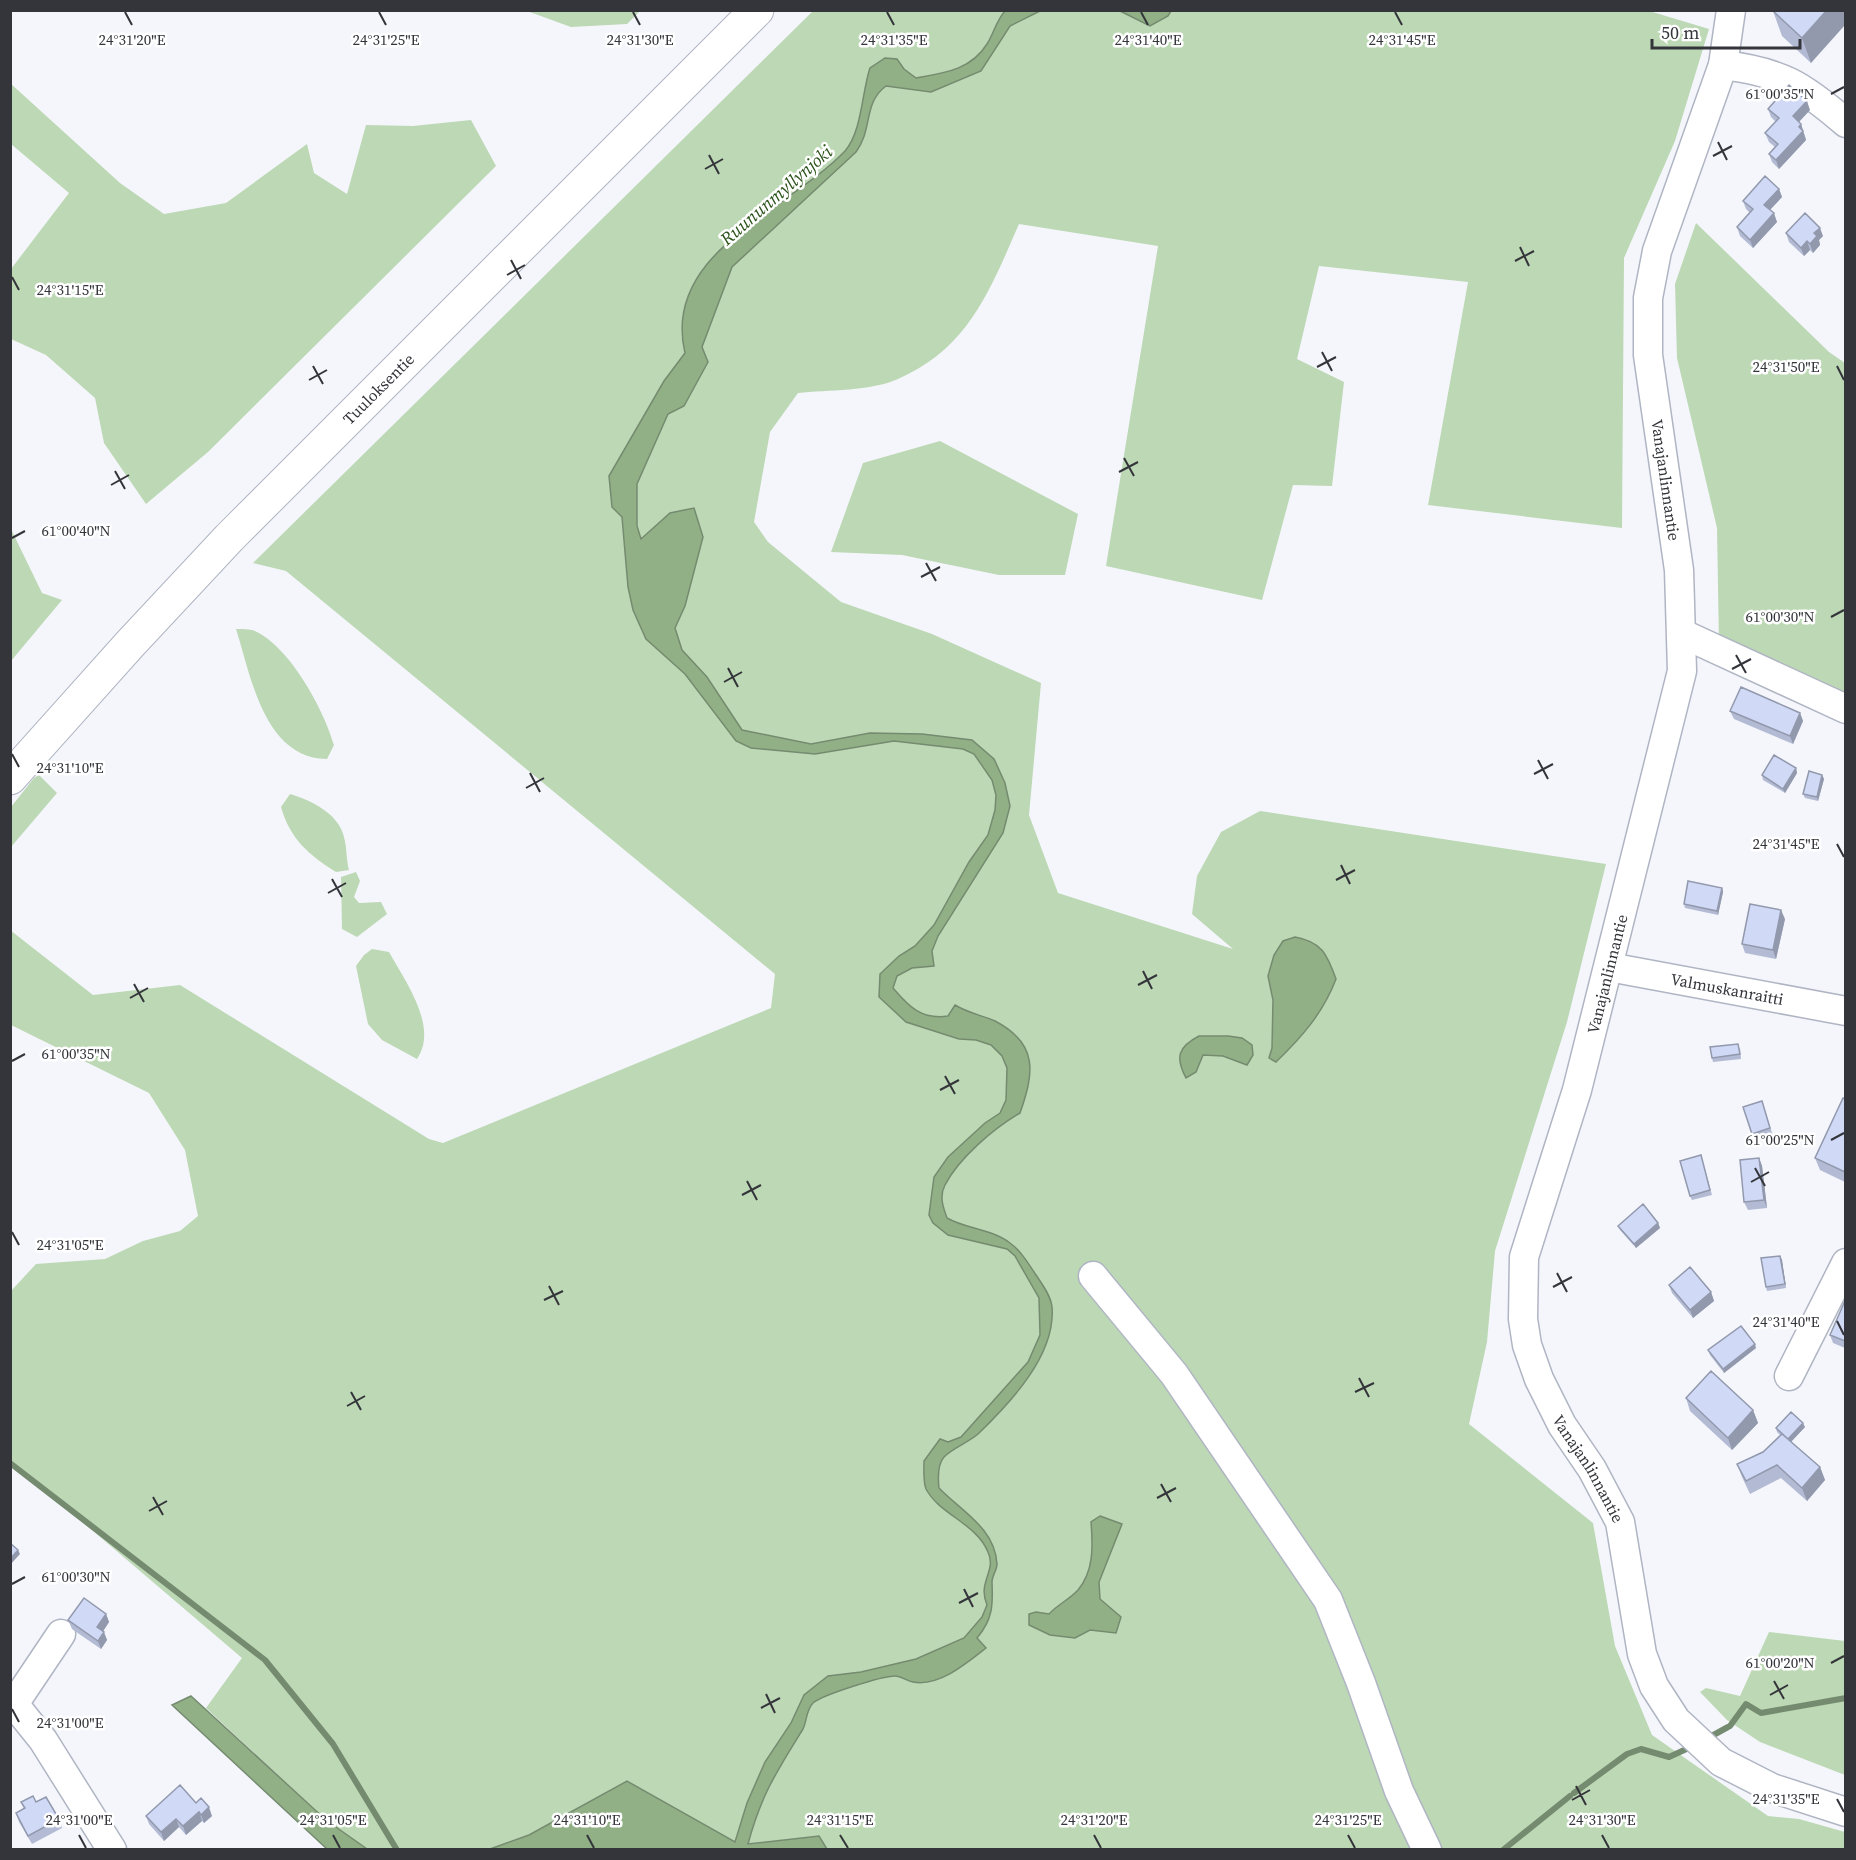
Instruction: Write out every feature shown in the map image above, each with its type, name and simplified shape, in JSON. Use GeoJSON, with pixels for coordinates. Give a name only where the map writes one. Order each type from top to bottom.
{"type":"FeatureCollection","features":[{"type":"Feature","properties":{"kind":"highway","name":"Tuuloksentie"},"geometry":{"type":"LineString","coordinates":[[10,778],[122,652],[229,538],[757,10]]}},
{"type":"Feature","properties":{"kind":"street","name":"Vanajanlinnantie"},"geometry":{"type":"LineString","coordinates":[[1731,10],[1723,65],[1657,251],[1648,298],[1648,355],[1679,570],[1683,634],[1682,671],[1674,711],[1577,1090],[1524,1257],[1523,1319],[1527,1345],[1539,1379],[1562,1425],[1593,1469],[1620,1522],[1642,1654],[1654,1686],[1676,1720],[1721,1762],[1772,1788],[1845,1812]]}},
{"type":"Feature","properties":{"kind":"street"},"geometry":{"type":"LineString","coordinates":[[1723,65],[1747,68],[1791,80],[1814,95],[1845,123]]}},
{"type":"Feature","properties":{"kind":"street"},"geometry":{"type":"LineString","coordinates":[[1683,634],[1845,709]]}},
{"type":"Feature","properties":{"kind":"street","name":"Valmuskanraitti"},"geometry":{"type":"LineString","coordinates":[[1609,967],[1845,1011]]}},
{"type":"Feature","properties":{"kind":"street"},"geometry":{"type":"LineString","coordinates":[[1789,1376],[1845,1263]]}},
{"type":"Feature","properties":{"kind":"street"},"geometry":{"type":"LineString","coordinates":[[1093,1276],[1174,1374],[1328,1600],[1362,1683],[1399,1791],[1427,1850]]}},
{"type":"Feature","properties":{"kind":"street"},"geometry":{"type":"LineString","coordinates":[[61,1634],[12,1704],[43,1740],[112,1850]]}},
{"type":"Feature","properties":{"kind":"shaded area"},"geometry":{"type":"Polygon","coordinates":[[[1646,10],[1709,29],[1675,141],[1624,258],[1622,528],[1428,505],[1468,282],[1319,266],[1297,359],[1344,382],[1332,486],[1293,485],[1262,600],[1106,566],[1158,246],[1019,224],[987,294],[960,334],[943,351],[922,366],[887,383],[863,388],[798,393],[770,432],[754,522],[768,542],[841,602],[932,634],[1041,683],[1029,815],[1058,893],[1233,949],[1192,914],[1197,876],[1221,832],[1260,811],[1606,864],[1567,1022],[1495,1251],[1487,1342],[1469,1424],[1593,1523],[1615,1646],[1652,1735],[1768,1816],[1799,1819],[1845,1832],[1845,1849],[827,1850],[819,1836],[740,1845],[627,1781],[529,1835],[490,1849],[367,1849],[326,1820],[206,1708],[242,1658],[11,1461],[11,1291],[36,1264],[105,1259],[143,1241],[180,1231],[198,1216],[185,1150],[149,1093],[11,1025],[10,930],[93,995],[180,985],[429,1139],[443,1143],[771,1008],[775,974],[286,571],[253,563],[813,11],[1646,10]]]}},
{"type":"Feature","properties":{"kind":"shaded area"},"geometry":{"type":"Polygon","coordinates":[[[527,11],[640,11],[627,24],[571,27],[527,11]]]}},
{"type":"Feature","properties":{"kind":"shaded area"},"geometry":{"type":"Polygon","coordinates":[[[1005,11],[1040,11],[1010,26],[981,71],[931,92],[886,86],[874,100],[865,134],[856,152],[732,267],[702,347],[708,362],[684,406],[668,414],[637,484],[637,526],[641,539],[670,513],[694,508],[703,537],[685,606],[675,628],[682,650],[707,677],[742,730],[811,744],[870,733],[922,734],[972,740],[994,759],[1005,783],[1010,806],[1003,833],[938,936],[932,951],[934,966],[912,968],[897,976],[893,988],[905,1001],[923,1014],[948,1016],[955,1005],[995,1021],[1019,1039],[1026,1050],[1029,1061],[1028,1085],[1020,1113],[999,1127],[968,1155],[951,1175],[942,1193],[947,1218],[1003,1238],[1018,1250],[1043,1286],[1052,1307],[1047,1343],[1039,1360],[1017,1393],[974,1437],[947,1454],[939,1468],[939,1488],[984,1530],[995,1551],[997,1564],[992,1580],[991,1612],[977,1638],[986,1648],[952,1672],[933,1681],[923,1683],[897,1676],[888,1677],[839,1691],[813,1703],[803,1729],[764,1797],[748,1844],[819,1836],[827,1849],[490,1849],[529,1835],[627,1781],[735,1842],[747,1803],[765,1762],[791,1723],[804,1695],[828,1676],[861,1672],[916,1659],[964,1638],[982,1617],[987,1605],[984,1590],[990,1565],[988,1552],[967,1526],[932,1498],[925,1486],[924,1461],[940,1439],[948,1442],[961,1437],[1028,1362],[1040,1335],[1039,1298],[1015,1256],[1007,1249],[948,1235],[933,1223],[929,1215],[934,1177],[948,1157],[985,1123],[1000,1113],[1006,1100],[1007,1068],[1002,1056],[991,1045],[976,1040],[959,1039],[906,1022],[879,997],[880,974],[899,956],[915,946],[934,925],[969,862],[988,835],[995,810],[996,795],[992,780],[974,754],[963,749],[894,741],[815,754],[751,748],[736,741],[685,674],[646,639],[633,610],[628,587],[622,517],[612,507],[609,476],[664,381],[685,353],[683,318],[692,287],[710,260],[735,236],[821,172],[845,151],[855,133],[870,68],[885,58],[897,59],[904,69],[916,78],[956,69],[981,53],[1005,11]]]}},
{"type":"Feature","properties":{"kind":"shaded area"},"geometry":{"type":"Polygon","coordinates":[[[1120,11],[1171,11],[1168,16],[1150,26],[1120,11]]]}},
{"type":"Feature","properties":{"kind":"shaded area"},"geometry":{"type":"Polygon","coordinates":[[[10,83],[120,183],[164,214],[226,203],[307,144],[314,173],[347,194],[366,125],[413,126],[471,120],[496,166],[208,452],[146,504],[104,443],[95,398],[46,355],[11,339],[11,269],[69,193],[11,144],[10,83]]]}},
{"type":"Feature","properties":{"kind":"shaded area"},"geometry":{"type":"Polygon","coordinates":[[[1696,223],[1829,352],[1845,363],[1845,701],[1719,644],[1717,528],[1677,358],[1675,284],[1696,223]]]}},
{"type":"Feature","properties":{"kind":"shaded area"},"geometry":{"type":"Polygon","coordinates":[[[940,441],[1078,514],[1065,575],[999,575],[902,555],[831,552],[863,463],[940,441]]]}},
{"type":"Feature","properties":{"kind":"shaded area"},"geometry":{"type":"Polygon","coordinates":[[[10,527],[42,593],[62,600],[11,661],[10,527]]]}},
{"type":"Feature","properties":{"kind":"shaded area"},"geometry":{"type":"Polygon","coordinates":[[[236,629],[253,630],[268,639],[293,665],[314,698],[329,731],[334,745],[327,759],[306,755],[288,745],[274,730],[255,691],[236,629]]]}},
{"type":"Feature","properties":{"kind":"shaded area"},"geometry":{"type":"Polygon","coordinates":[[[39,775],[57,793],[11,847],[11,807],[39,775]]]}},
{"type":"Feature","properties":{"kind":"shaded area"},"geometry":{"type":"Polygon","coordinates":[[[290,794],[315,804],[336,821],[344,837],[349,870],[336,872],[317,859],[295,837],[281,807],[290,794]]]}},
{"type":"Feature","properties":{"kind":"shaded area"},"geometry":{"type":"Polygon","coordinates":[[[356,872],[360,881],[354,897],[359,903],[381,902],[387,914],[357,937],[342,929],[341,877],[356,872]]]}},
{"type":"Feature","properties":{"kind":"shaded area"},"geometry":{"type":"Polygon","coordinates":[[[1295,937],[1312,942],[1322,950],[1336,979],[1325,1003],[1311,1024],[1276,1062],[1269,1058],[1272,1048],[1273,1000],[1268,976],[1274,955],[1283,941],[1295,937]]]}},
{"type":"Feature","properties":{"kind":"shaded area"},"geometry":{"type":"Polygon","coordinates":[[[372,949],[389,952],[417,1004],[424,1033],[423,1046],[417,1059],[382,1040],[368,1024],[356,966],[372,949]]]}},
{"type":"Feature","properties":{"kind":"shaded area"},"geometry":{"type":"Polygon","coordinates":[[[1199,1036],[1242,1038],[1252,1045],[1253,1055],[1247,1065],[1223,1056],[1203,1055],[1196,1072],[1186,1078],[1180,1064],[1180,1053],[1187,1044],[1199,1036]]]}},
{"type":"Feature","properties":{"kind":"shaded area"},"geometry":{"type":"Polygon","coordinates":[[[1100,1516],[1122,1524],[1099,1582],[1100,1599],[1121,1617],[1116,1633],[1090,1630],[1075,1638],[1050,1635],[1029,1625],[1029,1614],[1036,1612],[1049,1614],[1075,1593],[1083,1583],[1090,1566],[1091,1522],[1100,1516]]]}},
{"type":"Feature","properties":{"kind":"shaded area"},"geometry":{"type":"Polygon","coordinates":[[[1769,1632],[1845,1641],[1845,1775],[1760,1742],[1727,1720],[1700,1692],[1706,1688],[1740,1696],[1769,1632]]]}},
{"type":"Feature","properties":{"kind":"shaded area"},"geometry":{"type":"Polygon","coordinates":[[[191,1696],[326,1820],[367,1849],[327,1849],[172,1705],[191,1696]]]}},
{"type":"Feature","properties":{"kind":"building"},"geometry":{"type":"Polygon","coordinates":[[[1773,10],[1827,10],[1802,38],[1773,10]]]}},
{"type":"Feature","properties":{"kind":"building"},"geometry":{"type":"Polygon","coordinates":[[[1789,85],[1807,101],[1793,116],[1801,124],[1799,127],[1803,131],[1776,160],[1769,154],[1778,144],[1765,133],[1779,118],[1768,109],[1789,85]]]}},
{"type":"Feature","properties":{"kind":"building"},"geometry":{"type":"Polygon","coordinates":[[[1765,176],[1779,189],[1764,205],[1774,213],[1750,240],[1737,227],[1753,209],[1743,201],[1765,176]]]}},
{"type":"Feature","properties":{"kind":"building"},"geometry":{"type":"Polygon","coordinates":[[[1805,213],[1820,228],[1814,233],[1817,236],[1810,244],[1807,241],[1801,248],[1786,233],[1805,213]]]}},
{"type":"Feature","properties":{"kind":"building"},"geometry":{"type":"Polygon","coordinates":[[[1741,687],[1800,713],[1790,736],[1730,711],[1741,687]]]}},
{"type":"Feature","properties":{"kind":"building"},"geometry":{"type":"Polygon","coordinates":[[[1774,755],[1796,768],[1783,789],[1762,775],[1774,755]]]}},
{"type":"Feature","properties":{"kind":"building"},"geometry":{"type":"Polygon","coordinates":[[[1809,771],[1822,775],[1817,797],[1803,794],[1809,771]]]}},
{"type":"Feature","properties":{"kind":"building"},"geometry":{"type":"Polygon","coordinates":[[[1688,881],[1722,888],[1717,911],[1684,904],[1688,881]]]}},
{"type":"Feature","properties":{"kind":"building"},"geometry":{"type":"Polygon","coordinates":[[[1750,904],[1781,910],[1773,950],[1742,944],[1750,904]]]}},
{"type":"Feature","properties":{"kind":"building"},"geometry":{"type":"Polygon","coordinates":[[[1738,1044],[1740,1054],[1712,1058],[1710,1047],[1738,1044]]]}},
{"type":"Feature","properties":{"kind":"building"},"geometry":{"type":"Polygon","coordinates":[[[1843,1098],[1845,1099],[1845,1172],[1815,1158],[1843,1098]]]}},
{"type":"Feature","properties":{"kind":"building"},"geometry":{"type":"Polygon","coordinates":[[[1762,1101],[1770,1128],[1752,1134],[1743,1107],[1762,1101]]]}},
{"type":"Feature","properties":{"kind":"building"},"geometry":{"type":"Polygon","coordinates":[[[1701,1155],[1710,1190],[1690,1196],[1680,1161],[1701,1155]]]}},
{"type":"Feature","properties":{"kind":"building"},"geometry":{"type":"Polygon","coordinates":[[[1759,1158],[1764,1200],[1744,1202],[1740,1160],[1759,1158]]]}},
{"type":"Feature","properties":{"kind":"building"},"geometry":{"type":"Polygon","coordinates":[[[1643,1204],[1658,1223],[1634,1244],[1618,1226],[1643,1204]]]}},
{"type":"Feature","properties":{"kind":"building"},"geometry":{"type":"Polygon","coordinates":[[[1780,1256],[1785,1284],[1766,1287],[1761,1258],[1780,1256]]]}},
{"type":"Feature","properties":{"kind":"building"},"geometry":{"type":"Polygon","coordinates":[[[1690,1267],[1711,1292],[1690,1310],[1669,1285],[1690,1267]]]}},
{"type":"Feature","properties":{"kind":"building"},"geometry":{"type":"Polygon","coordinates":[[[1845,1304],[1845,1341],[1830,1335],[1845,1304]]]}},
{"type":"Feature","properties":{"kind":"building"},"geometry":{"type":"Polygon","coordinates":[[[1741,1326],[1755,1344],[1723,1369],[1708,1350],[1741,1326]]]}},
{"type":"Feature","properties":{"kind":"building"},"geometry":{"type":"Polygon","coordinates":[[[1711,1371],[1753,1410],[1728,1438],[1686,1398],[1711,1371]]]}},
{"type":"Feature","properties":{"kind":"building"},"geometry":{"type":"Polygon","coordinates":[[[1791,1412],[1803,1423],[1788,1439],[1776,1428],[1791,1412]]]}},
{"type":"Feature","properties":{"kind":"building"},"geometry":{"type":"Polygon","coordinates":[[[1782,1434],[1820,1467],[1802,1488],[1777,1465],[1746,1481],[1737,1464],[1763,1452],[1782,1434]]]}},
{"type":"Feature","properties":{"kind":"building"},"geometry":{"type":"Polygon","coordinates":[[[10,1543],[18,1550],[10,1559],[10,1543]]]}},
{"type":"Feature","properties":{"kind":"building"},"geometry":{"type":"Polygon","coordinates":[[[84,1598],[106,1614],[97,1627],[104,1632],[98,1641],[68,1620],[84,1598]]]}},
{"type":"Feature","properties":{"kind":"building"},"geometry":{"type":"Polygon","coordinates":[[[180,1785],[196,1803],[201,1798],[209,1807],[201,1815],[199,1812],[183,1826],[176,1819],[161,1832],[146,1816],[180,1785]]]}},
{"type":"Feature","properties":{"kind":"building"},"geometry":{"type":"Polygon","coordinates":[[[33,1796],[36,1802],[46,1797],[59,1819],[28,1836],[16,1813],[25,1808],[21,1802],[33,1796]]]}},
{"type":"Feature","properties":{"kind":"waterway"},"geometry":{"type":"LineString","coordinates":[[10,1463],[265,1660],[333,1744],[397,1850]]}},
{"type":"Feature","properties":{"kind":"waterway"},"geometry":{"type":"LineString","coordinates":[[1730,1726],[1746,1704],[1761,1713],[1846,1698]]}},
{"type":"Feature","properties":{"kind":"waterway"},"geometry":{"type":"LineString","coordinates":[[1708,1738],[1728,1727]]}},
{"type":"Feature","properties":{"kind":"waterway"},"geometry":{"type":"LineString","coordinates":[[1574,1793],[1627,1754],[1641,1749],[1669,1757],[1693,1746]]}},
{"type":"Feature","properties":{"kind":"waterway"},"geometry":{"type":"LineString","coordinates":[[1503,1850],[1570,1796]]}},
{"type":"Feature","properties":{"kind":"water label","name":"Ruununmyllynjoki"},"geometry":{"type":"Point","coordinates":[776,195]}}]}
